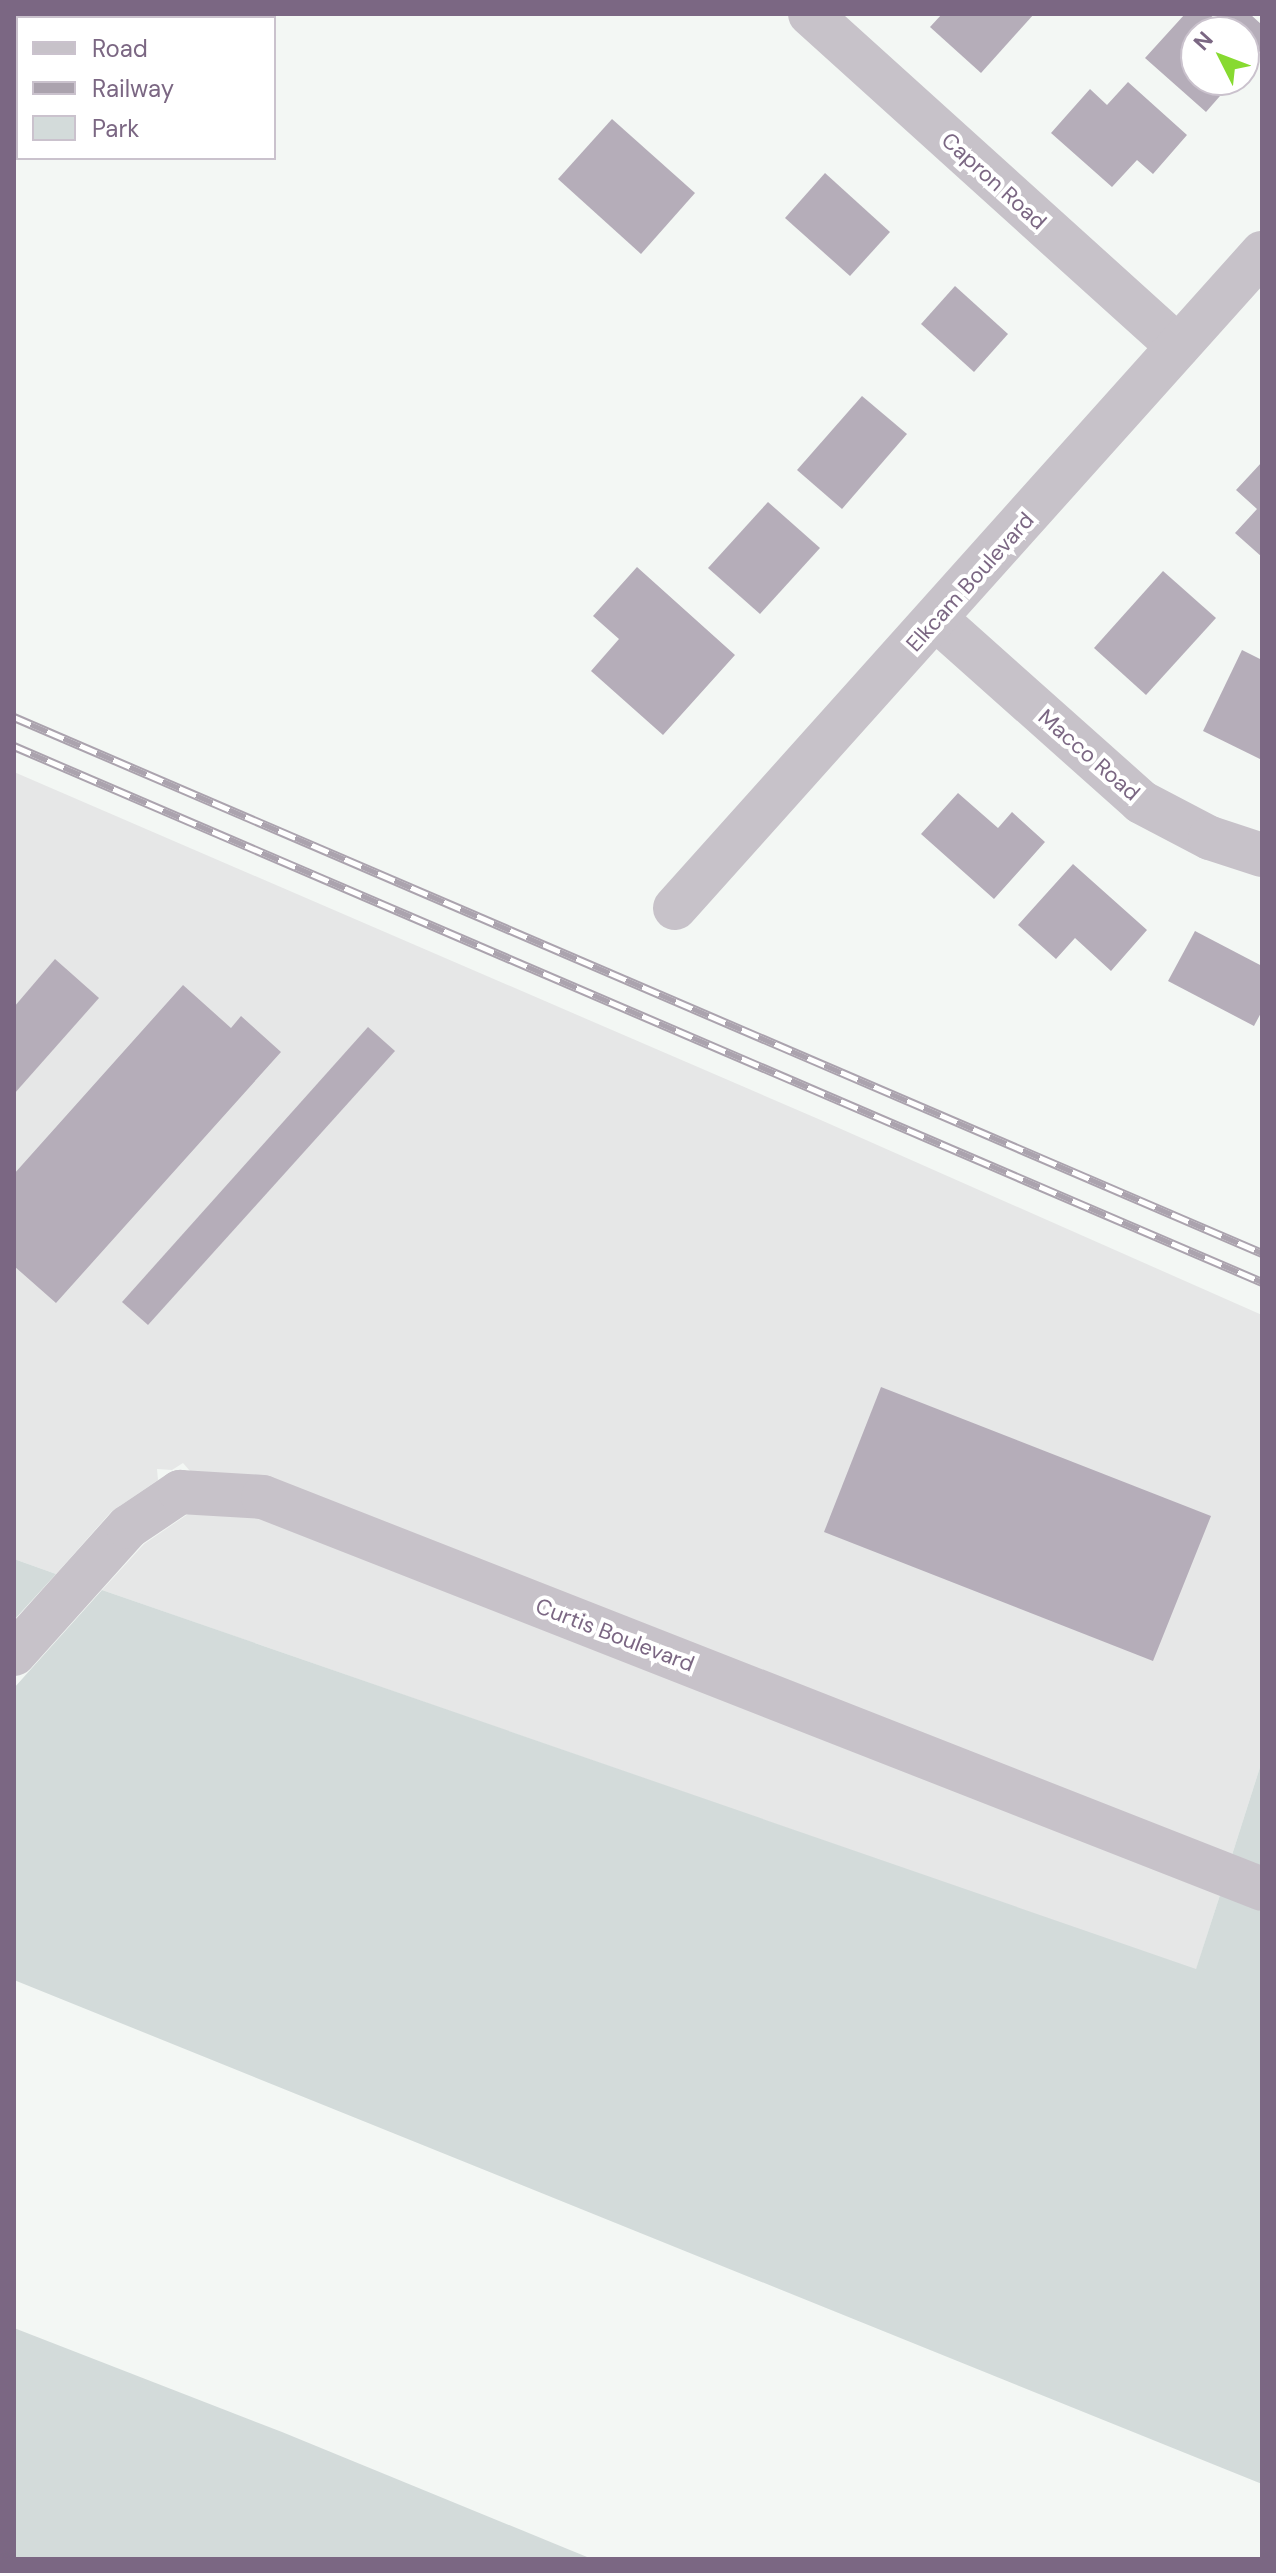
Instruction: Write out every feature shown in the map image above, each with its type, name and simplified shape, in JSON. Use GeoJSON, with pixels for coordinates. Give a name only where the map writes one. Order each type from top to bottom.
{"type":"FeatureCollection","features":[{"type":"Feature","properties":{"kind":"street","name":"Capron Road"},"geometry":{"type":"LineString","coordinates":[[817,16],[1178,347]]}},
{"type":"Feature","properties":{"kind":"street","name":"Elkcam Boulevard"},"geometry":{"type":"LineString","coordinates":[[675,908],[937,620],[1262,253]]}},
{"type":"Feature","properties":{"kind":"street","name":"Macco Road"},"geometry":{"type":"LineString","coordinates":[[937,620],[1141,802],[1210,838],[1262,855]]}},
{"type":"Feature","properties":{"kind":"street","name":"Curtis Boulevard"},"geometry":{"type":"LineString","coordinates":[[14,1654],[128,1527],[180,1492],[263,1497],[1262,1889]]}},
{"type":"Feature","properties":{"kind":"shaded area"},"geometry":{"type":"Polygon","coordinates":[[[14,772],[823,1121],[1262,1315],[1262,1761],[1232,1855],[190,1471],[183,1463],[172,1470],[157,1469],[158,1480],[111,1512],[56,1574],[14,1559],[14,772]]]}},
{"type":"Feature","properties":{"kind":"shaded area"},"geometry":{"type":"Polygon","coordinates":[[[188,1514],[261,1518],[1220,1895],[1196,1970],[102,1590],[144,1544],[188,1514]]]}},
{"type":"Feature","properties":{"kind":"green space"},"geometry":{"type":"Polygon","coordinates":[[[14,1559],[56,1574],[14,1620],[14,1559]]]}},
{"type":"Feature","properties":{"kind":"green space"},"geometry":{"type":"Polygon","coordinates":[[[102,1590],[1196,1969],[1220,1895],[1262,1911],[1262,2484],[14,1980],[14,1688],[102,1590]]]}},
{"type":"Feature","properties":{"kind":"green space"},"geometry":{"type":"Polygon","coordinates":[[[1262,1761],[1262,1867],[1232,1855],[1262,1761]]]}},
{"type":"Feature","properties":{"kind":"green space"},"geometry":{"type":"Polygon","coordinates":[[[14,2328],[282,2432],[592,2559],[14,2559],[14,2328]]]}},
{"type":"Feature","properties":{"kind":"building"},"geometry":{"type":"Polygon","coordinates":[[[942,14],[1034,14],[981,73],[930,27],[942,14]]]}},
{"type":"Feature","properties":{"kind":"building"},"geometry":{"type":"Polygon","coordinates":[[[1209,14],[1211,16],[1183,16],[1209,14]]]}},
{"type":"Feature","properties":{"kind":"building"},"geometry":{"type":"Polygon","coordinates":[[[1220,14],[1252,16],[1218,16],[1220,14]]]}},
{"type":"Feature","properties":{"kind":"building"},"geometry":{"type":"Polygon","coordinates":[[[1180,20],[1180,89],[1145,58],[1180,20]]]}},
{"type":"Feature","properties":{"kind":"building"},"geometry":{"type":"Polygon","coordinates":[[[1260,23],[1262,25],[1260,51],[1260,23]]]}},
{"type":"Feature","properties":{"kind":"building"},"geometry":{"type":"Polygon","coordinates":[[[1128,82],[1187,135],[1153,174],[1137,160],[1112,187],[1051,133],[1090,89],[1107,105],[1128,82]]]}},
{"type":"Feature","properties":{"kind":"building"},"geometry":{"type":"Polygon","coordinates":[[[1188,96],[1220,96],[1206,112],[1188,96]]]}},
{"type":"Feature","properties":{"kind":"building"},"geometry":{"type":"Polygon","coordinates":[[[612,119],[695,193],[641,254],[558,179],[612,119]]]}},
{"type":"Feature","properties":{"kind":"building"},"geometry":{"type":"Polygon","coordinates":[[[825,173],[890,232],[850,276],[785,218],[825,173]]]}},
{"type":"Feature","properties":{"kind":"building"},"geometry":{"type":"Polygon","coordinates":[[[955,286],[1008,334],[974,372],[921,324],[955,286]]]}},
{"type":"Feature","properties":{"kind":"building"},"geometry":{"type":"Polygon","coordinates":[[[862,396],[907,434],[842,509],[797,470],[862,396]]]}},
{"type":"Feature","properties":{"kind":"building"},"geometry":{"type":"Polygon","coordinates":[[[1262,462],[1262,557],[1235,533],[1257,509],[1236,490],[1262,462]]]}},
{"type":"Feature","properties":{"kind":"building"},"geometry":{"type":"Polygon","coordinates":[[[768,502],[820,548],[760,614],[708,568],[768,502]]]}},
{"type":"Feature","properties":{"kind":"building"},"geometry":{"type":"Polygon","coordinates":[[[637,567],[735,655],[663,735],[591,671],[619,639],[593,616],[637,567]]]}},
{"type":"Feature","properties":{"kind":"building"},"geometry":{"type":"Polygon","coordinates":[[[1163,571],[1216,618],[1146,695],[1094,648],[1163,571]]]}},
{"type":"Feature","properties":{"kind":"building"},"geometry":{"type":"Polygon","coordinates":[[[1242,650],[1262,660],[1262,760],[1203,731],[1242,650]]]}},
{"type":"Feature","properties":{"kind":"building"},"geometry":{"type":"Polygon","coordinates":[[[958,793],[998,828],[1012,812],[1045,842],[994,899],[921,834],[958,793]]]}},
{"type":"Feature","properties":{"kind":"building"},"geometry":{"type":"Polygon","coordinates":[[[1073,864],[1147,930],[1111,971],[1075,938],[1056,959],[1018,925],[1073,864]]]}},
{"type":"Feature","properties":{"kind":"building"},"geometry":{"type":"Polygon","coordinates":[[[1195,931],[1262,966],[1262,1011],[1254,1026],[1168,981],[1195,931]]]}},
{"type":"Feature","properties":{"kind":"building"},"geometry":{"type":"Polygon","coordinates":[[[55,959],[99,998],[14,1094],[14,1007],[55,959]]]}},
{"type":"Feature","properties":{"kind":"building"},"geometry":{"type":"Polygon","coordinates":[[[183,985],[231,1028],[241,1016],[281,1052],[56,1303],[14,1266],[14,1174],[183,985]]]}},
{"type":"Feature","properties":{"kind":"building"},"geometry":{"type":"Polygon","coordinates":[[[368,1027],[395,1051],[148,1325],[122,1302],[368,1027]]]}},
{"type":"Feature","properties":{"kind":"building"},"geometry":{"type":"Polygon","coordinates":[[[881,1387],[1211,1516],[1153,1661],[824,1532],[881,1387]]]}},
{"type":"Feature","properties":{"kind":"railway"},"geometry":{"type":"LineString","coordinates":[[14,717],[1262,1253]]}},
{"type":"Feature","properties":{"kind":"railway"},"geometry":{"type":"LineString","coordinates":[[14,746],[1262,1282]]}}]}
